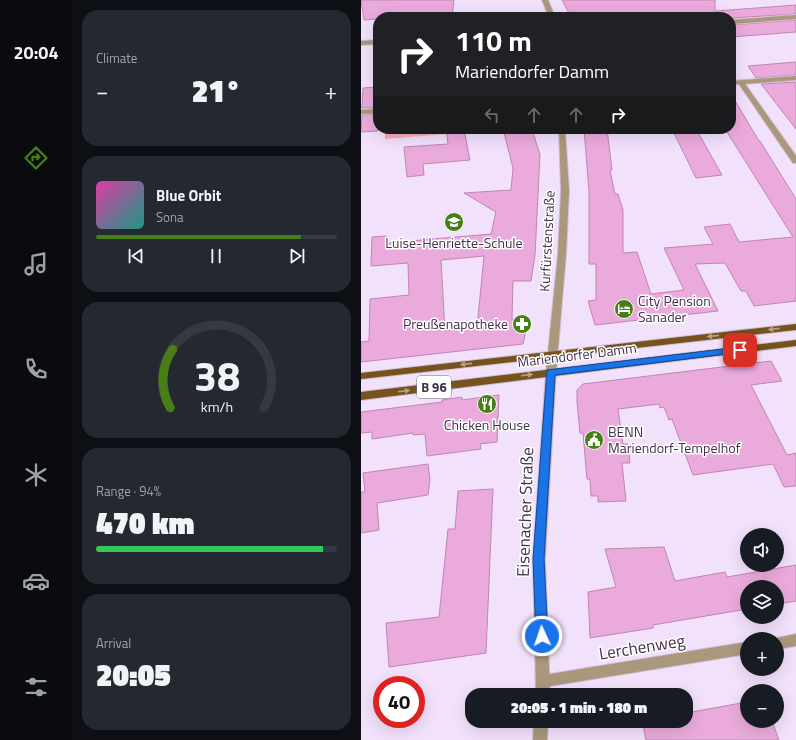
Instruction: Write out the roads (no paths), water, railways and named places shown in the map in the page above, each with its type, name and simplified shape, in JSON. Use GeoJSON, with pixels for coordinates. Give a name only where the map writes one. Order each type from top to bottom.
{"type":"FeatureCollection","features":[{"type":"Feature","properties":{"kind":"main road","name":"Mariendorfer Damm"},"geometry":{"type":"LineString","coordinates":[[361,376],[796,327]]}},
{"type":"Feature","properties":{"kind":"main road","name":"Mariendorfer Damm"},"geometry":{"type":"LineString","coordinates":[[361,396],[796,343]]}},
{"type":"Feature","properties":{"kind":"street"},"geometry":{"type":"LineString","coordinates":[[545,0],[550,12]]}},
{"type":"Feature","properties":{"kind":"street"},"geometry":{"type":"LineString","coordinates":[[736,22],[796,17]]}},
{"type":"Feature","properties":{"kind":"street"},"geometry":{"type":"LineString","coordinates":[[361,43],[373,42]]}},
{"type":"Feature","properties":{"kind":"street"},"geometry":{"type":"LineString","coordinates":[[736,82],[796,78]]}},
{"type":"Feature","properties":{"kind":"street"},"geometry":{"type":"LineString","coordinates":[[741,82],[796,161]]}},
{"type":"Feature","properties":{"kind":"street"},"geometry":{"type":"LineString","coordinates":[[361,112],[373,111]]}},
{"type":"Feature","properties":{"kind":"street","name":"Kurfürstenstraße"},"geometry":{"type":"LineString","coordinates":[[552,355],[562,254],[565,191],[562,134]]}},
{"type":"Feature","properties":{"kind":"street","name":"Eisenacher Straße"},"geometry":{"type":"LineString","coordinates":[[543,688],[539,559],[552,355]]}},
{"type":"Feature","properties":{"kind":"street"},"geometry":{"type":"LineString","coordinates":[[784,642],[796,640]]}},
{"type":"Feature","properties":{"kind":"street","name":"Lerchenweg"},"geometry":{"type":"LineString","coordinates":[[543,688],[740,649]]}},
{"type":"Feature","properties":{"kind":"street"},"geometry":{"type":"LineString","coordinates":[[540,740],[541,728]]}},
{"type":"Feature","properties":{"kind":"place","name":"Luise-Henriette-Schule"},"geometry":{"type":"Point","coordinates":[454,222]}},
{"type":"Feature","properties":{"kind":"place","name":"City Pension Sanader"},"geometry":{"type":"Point","coordinates":[624,309]}},
{"type":"Feature","properties":{"kind":"place","name":"Preußenapotheke"},"geometry":{"type":"Point","coordinates":[522,324]}},
{"type":"Feature","properties":{"kind":"place","name":"Chicken House"},"geometry":{"type":"Point","coordinates":[487,404]}},
{"type":"Feature","properties":{"kind":"place","name":"BENN Mariendorf-Tempelhof"},"geometry":{"type":"Point","coordinates":[594,440]}}]}
